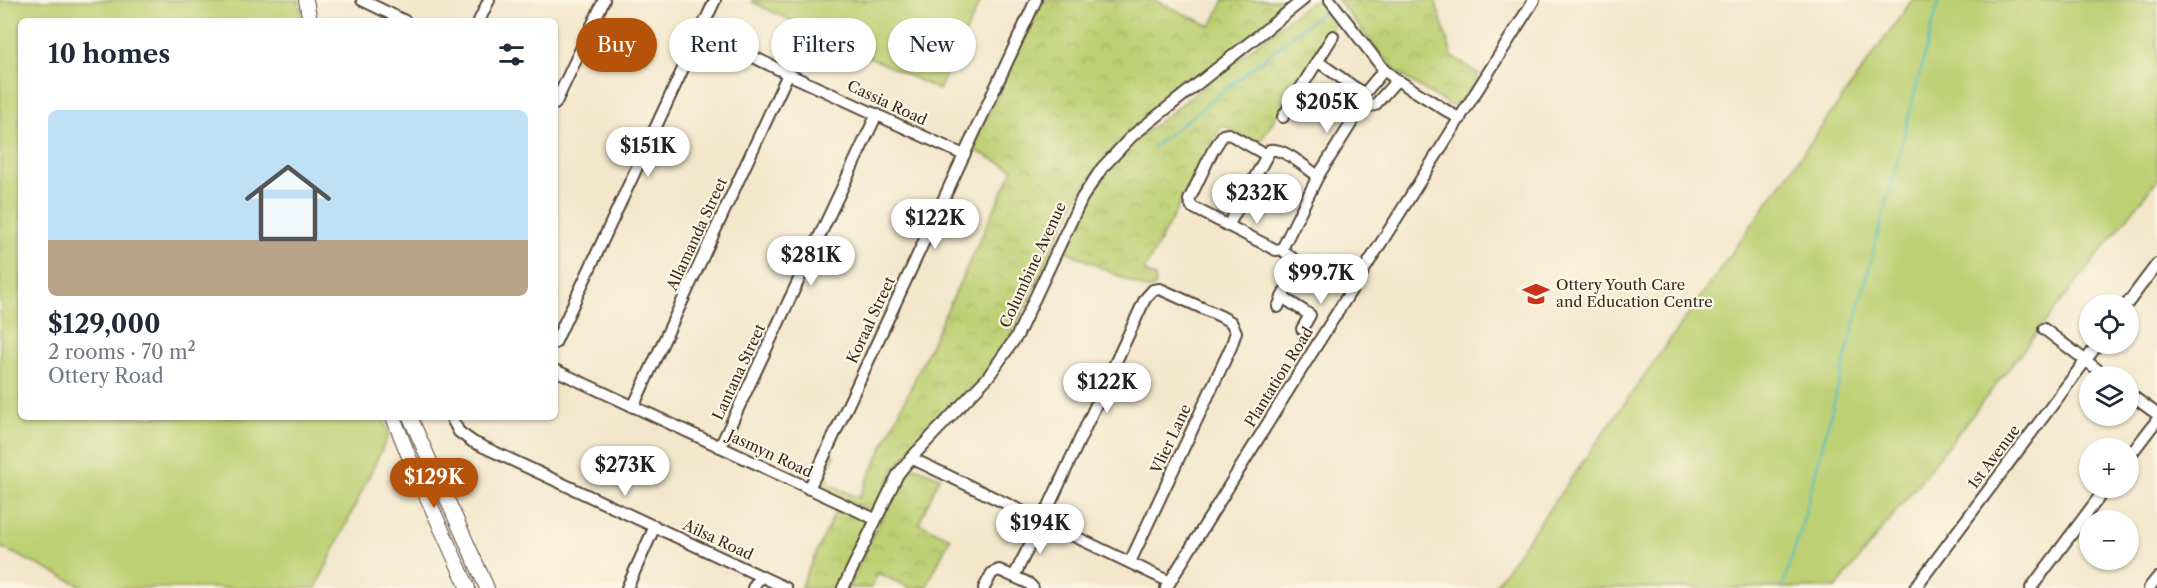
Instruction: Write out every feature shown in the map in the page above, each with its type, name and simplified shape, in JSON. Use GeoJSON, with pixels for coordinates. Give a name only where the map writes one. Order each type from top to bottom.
{"type":"FeatureCollection","features":[{"type":"Feature","properties":{"kind":"main road"},"geometry":{"type":"LineString","coordinates":[[306,0],[309,18]]}},
{"type":"Feature","properties":{"kind":"main road"},"geometry":{"type":"LineString","coordinates":[[394,420],[468,588]]}},
{"type":"Feature","properties":{"kind":"main road"},"geometry":{"type":"LineString","coordinates":[[411,420],[487,588]]}},
{"type":"Feature","properties":{"kind":"street"},"geometry":{"type":"LineString","coordinates":[[362,0],[399,18]]}},
{"type":"Feature","properties":{"kind":"street"},"geometry":{"type":"LineString","coordinates":[[480,18],[489,0]]}},
{"type":"Feature","properties":{"kind":"street"},"geometry":{"type":"LineString","coordinates":[[558,94],[604,0]]}},
{"type":"Feature","properties":{"kind":"street"},"geometry":{"type":"LineString","coordinates":[[707,18],[716,0]]}},
{"type":"Feature","properties":{"kind":"street","name":"Koraal Street"},"geometry":{"type":"LineString","coordinates":[[809,489],[1036,0]]}},
{"type":"Feature","properties":{"kind":"street","name":"Columbine Avenue"},"geometry":{"type":"LineString","coordinates":[[843,588],[874,519],[898,474],[972,395],[1005,355],[1017,336],[1082,198],[1102,168],[1132,136],[1303,0]]}},
{"type":"Feature","properties":{"kind":"street"},"geometry":{"type":"LineString","coordinates":[[1330,0],[1384,70],[1460,119]]}},
{"type":"Feature","properties":{"kind":"street","name":"Plantation Road"},"geometry":{"type":"LineString","coordinates":[[1168,585],[1534,0]]}},
{"type":"Feature","properties":{"kind":"street"},"geometry":{"type":"LineString","coordinates":[[1283,117],[1333,36]]}},
{"type":"Feature","properties":{"kind":"street","name":"Cassia Road"},"geometry":{"type":"LineString","coordinates":[[759,60],[964,155]]}},
{"type":"Feature","properties":{"kind":"street"},"geometry":{"type":"LineString","coordinates":[[1317,61],[1364,94]]}},
{"type":"Feature","properties":{"kind":"street"},"geometry":{"type":"LineString","coordinates":[[1282,249],[1318,176],[1361,108],[1364,94],[1384,70]]}},
{"type":"Feature","properties":{"kind":"street"},"geometry":{"type":"LineString","coordinates":[[558,337],[682,72]]}},
{"type":"Feature","properties":{"kind":"street","name":"Allamanda Street"},"geometry":{"type":"LineString","coordinates":[[633,407],[788,74]]}},
{"type":"Feature","properties":{"kind":"street"},"geometry":{"type":"LineString","coordinates":[[1361,108],[1375,105],[1397,80]]}},
{"type":"Feature","properties":{"kind":"street","name":"Lantana Street"},"geometry":{"type":"LineString","coordinates":[[720,447],[877,114]]}},
{"type":"Feature","properties":{"kind":"street"},"geometry":{"type":"LineString","coordinates":[[1266,155],[1227,134],[1219,139],[1189,196],[1189,203],[1192,207],[1273,250],[1282,249]]}},
{"type":"Feature","properties":{"kind":"street"},"geometry":{"type":"LineString","coordinates":[[1228,226],[1270,150],[1276,150],[1318,176]]}},
{"type":"Feature","properties":{"kind":"street"},"geometry":{"type":"LineString","coordinates":[[1282,249],[1286,255],[1295,259],[1297,264],[1280,302],[1311,315],[1302,329]]}},
{"type":"Feature","properties":{"kind":"street"},"geometry":{"type":"LineString","coordinates":[[2134,294],[2157,264]]}},
{"type":"Feature","properties":{"kind":"street","name":"Vlier Lane"},"geometry":{"type":"LineString","coordinates":[[1042,521],[1145,299],[1154,290],[1165,290],[1220,315],[1231,322],[1235,328],[1235,338],[1130,562]]}},
{"type":"Feature","properties":{"kind":"street"},"geometry":{"type":"LineString","coordinates":[[2044,329],[2092,366]]}},
{"type":"Feature","properties":{"kind":"street","name":"1st Avenue"},"geometry":{"type":"LineString","coordinates":[[1915,588],[2090,354]]}},
{"type":"Feature","properties":{"kind":"street","name":"Jasmyn Road"},"geometry":{"type":"LineString","coordinates":[[558,371],[874,519]]}},
{"type":"Feature","properties":{"kind":"street"},"geometry":{"type":"LineString","coordinates":[[2139,401],[2157,414]]}},
{"type":"Feature","properties":{"kind":"street","name":"Ailsa Road"},"geometry":{"type":"LineString","coordinates":[[453,420],[459,432],[473,442],[786,588]]}},
{"type":"Feature","properties":{"kind":"street"},"geometry":{"type":"LineString","coordinates":[[2139,444],[2157,420]]}},
{"type":"Feature","properties":{"kind":"street"},"geometry":{"type":"LineString","coordinates":[[911,458],[1130,562],[1168,585]]}},
{"type":"Feature","properties":{"kind":"street"},"geometry":{"type":"LineString","coordinates":[[2031,588],[2098,498]]}},
{"type":"Feature","properties":{"kind":"street"},"geometry":{"type":"LineString","coordinates":[[1014,576],[1042,521]]}},
{"type":"Feature","properties":{"kind":"street"},"geometry":{"type":"LineString","coordinates":[[627,588],[655,526]]}},
{"type":"Feature","properties":{"kind":"street"},"geometry":{"type":"LineString","coordinates":[[984,588],[996,570],[1029,583],[1033,588]]}},
{"type":"Feature","properties":{"kind":"street"},"geometry":{"type":"LineString","coordinates":[[753,588],[760,576]]}},
{"type":"Feature","properties":{"kind":"street"},"geometry":{"type":"LineString","coordinates":[[2149,588],[2157,578]]}},
{"type":"Feature","properties":{"kind":"green space"},"geometry":{"type":"Polygon","coordinates":[[[0,0],[299,0],[302,18],[18,18],[18,420],[384,420],[389,434],[316,588],[86,588],[0,547],[0,0]]]}},
{"type":"Feature","properties":{"kind":"green space"},"geometry":{"type":"Polygon","coordinates":[[[753,0],[981,0],[973,18],[888,18],[888,66],[876,60],[876,18],[786,18],[752,2],[753,0]]]}},
{"type":"Feature","properties":{"kind":"green space"},"geometry":{"type":"Polygon","coordinates":[[[1041,0],[1154,0],[1211,26],[1224,0],[1295,0],[1134,128],[1103,159],[1075,201],[1017,324],[992,366],[894,469],[877,507],[869,511],[822,489],[819,478],[830,453],[835,456],[826,474],[831,485],[859,498],[1013,169],[972,149],[1041,0]]]}},
{"type":"Feature","properties":{"kind":"green space"},"geometry":{"type":"Polygon","coordinates":[[[1315,0],[1328,3],[1339,17],[1258,145],[1222,125],[1144,271],[1155,277],[1156,285],[1148,290],[1064,250],[1093,194],[1131,144],[1315,0]]]}},
{"type":"Feature","properties":{"kind":"green space"},"geometry":{"type":"Polygon","coordinates":[[[1338,0],[1435,0],[1452,56],[1479,74],[1464,99],[1455,105],[1449,105],[1402,76],[1389,65],[1338,0]]]}},
{"type":"Feature","properties":{"kind":"green space"},"geometry":{"type":"Polygon","coordinates":[[[1912,0],[2157,0],[2157,180],[1836,588],[1493,588],[1912,0]]]}},
{"type":"Feature","properties":{"kind":"green space"},"geometry":{"type":"Polygon","coordinates":[[[901,72],[947,72],[939,90],[901,72]]]}},
{"type":"Feature","properties":{"kind":"green space"},"geometry":{"type":"Polygon","coordinates":[[[915,467],[940,477],[919,523],[950,538],[926,588],[910,588],[878,573],[871,588],[847,588],[902,476],[915,467]]]}},
{"type":"Feature","properties":{"kind":"green space"},"geometry":{"type":"Polygon","coordinates":[[[838,506],[864,518],[867,526],[839,588],[800,588],[838,506]]]}},
{"type":"Feature","properties":{"kind":"waterway"},"geometry":{"type":"LineString","coordinates":[[1782,588],[1800,532],[1939,0]]}},
{"type":"Feature","properties":{"kind":"waterway"},"geometry":{"type":"LineString","coordinates":[[1153,147],[1325,10]]}},
{"type":"Feature","properties":{"kind":"place","name":"Ottery Youth Care and Education Centre"},"geometry":{"type":"Point","coordinates":[1536,294]}}]}
